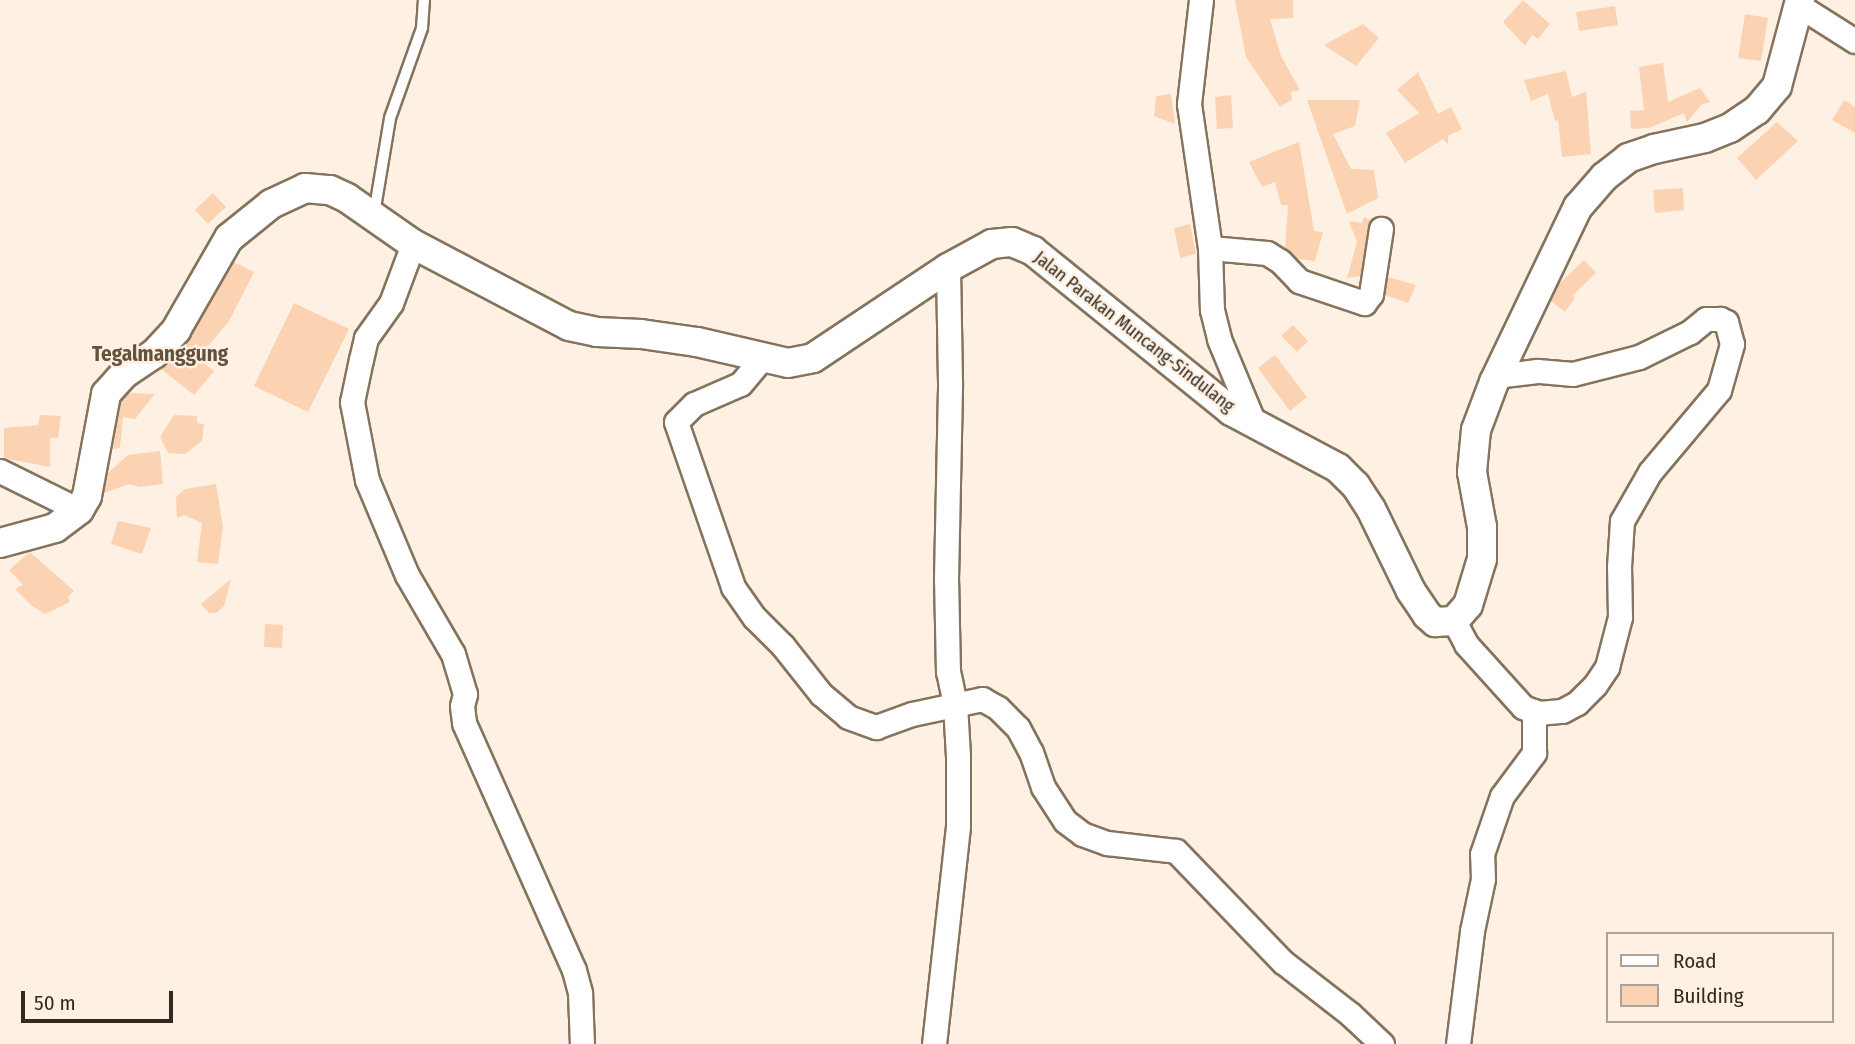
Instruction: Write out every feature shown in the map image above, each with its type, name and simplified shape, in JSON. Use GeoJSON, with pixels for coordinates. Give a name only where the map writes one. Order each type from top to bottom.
{"type":"FeatureCollection","features":[{"type":"Feature","properties":{"kind":"street"},"geometry":{"type":"LineString","coordinates":[[1201,0],[1189,104],[1210,248],[1212,310],[1219,339],[1254,423]]}},
{"type":"Feature","properties":{"kind":"street"},"geometry":{"type":"LineString","coordinates":[[1497,376],[1537,372],[1573,374],[1639,357],[1690,332],[1706,319],[1726,322],[1732,344],[1728,367],[1719,390],[1650,472],[1622,521],[1620,617],[1607,667],[1595,685],[1577,703],[1562,711],[1534,711],[1523,707],[1466,644],[1454,621],[1468,605],[1482,559],[1482,527],[1472,472],[1472,448],[1476,430],[1497,376],[1578,207],[1604,177],[1628,158],[1654,149],[1705,138],[1730,128],[1757,110],[1777,86],[1799,2],[1855,41]]}},
{"type":"Feature","properties":{"kind":"street","name":"Jalan Parakan Muncang-Sindulang"},"geometry":{"type":"LineString","coordinates":[[79,510],[87,496],[106,394],[124,373],[154,354],[176,330],[229,238],[271,204],[306,188],[330,190],[374,215],[414,244],[569,326],[597,332],[641,334],[686,341],[788,363],[813,358],[948,268],[992,244],[1012,242],[1033,251],[1231,411],[1338,468],[1356,486],[1371,509],[1411,591],[1427,615],[1435,622],[1454,621]]}},
{"type":"Feature","properties":{"kind":"street"},"geometry":{"type":"LineString","coordinates":[[1210,248],[1267,253],[1280,261],[1299,281],[1362,303],[1371,293],[1381,229]]}},
{"type":"Feature","properties":{"kind":"street"},"geometry":{"type":"LineString","coordinates":[[414,244],[395,294],[366,338],[352,402],[367,480],[407,575],[453,654],[465,694],[462,706],[464,723],[573,970],[580,993],[582,1044]]}},
{"type":"Feature","properties":{"kind":"street"},"geometry":{"type":"LineString","coordinates":[[934,1044],[958,826],[955,704],[948,672],[946,593],[950,382],[948,268]]}},
{"type":"Feature","properties":{"kind":"street"},"geometry":{"type":"LineString","coordinates":[[763,357],[740,384],[694,404],[676,422],[733,587],[754,617],[783,646],[821,694],[848,717],[876,727],[982,699],[998,708],[1018,728],[1031,752],[1043,787],[1065,821],[1082,834],[1107,843],[1176,851],[1283,962],[1350,1014],[1381,1044]]}},
{"type":"Feature","properties":{"kind":"street"},"geometry":{"type":"LineString","coordinates":[[0,471],[79,510],[55,528],[0,543]]}},
{"type":"Feature","properties":{"kind":"street"},"geometry":{"type":"LineString","coordinates":[[1458,1044],[1472,931],[1483,879],[1482,854],[1502,796],[1534,753],[1534,711]]}},
{"type":"Feature","properties":{"kind":"lane"},"geometry":{"type":"LineString","coordinates":[[374,215],[390,118],[422,28],[424,0]]}},
{"type":"Feature","properties":{"kind":"building"},"geometry":{"type":"Polygon","coordinates":[[[1235,0],[1293,0],[1293,18],[1270,19],[1281,56],[1300,90],[1291,92],[1292,100],[1280,107],[1246,57],[1235,0]]]}},
{"type":"Feature","properties":{"kind":"building"},"geometry":{"type":"Polygon","coordinates":[[[1523,0],[1550,24],[1538,39],[1532,35],[1525,46],[1503,22],[1523,0]]]}},
{"type":"Feature","properties":{"kind":"building"},"geometry":{"type":"Polygon","coordinates":[[[1615,6],[1618,25],[1579,31],[1576,12],[1615,6]]]}},
{"type":"Feature","properties":{"kind":"building"},"geometry":{"type":"Polygon","coordinates":[[[1745,14],[1768,18],[1761,61],[1738,58],[1745,14]]]}},
{"type":"Feature","properties":{"kind":"building"},"geometry":{"type":"Polygon","coordinates":[[[1363,24],[1379,38],[1356,66],[1324,45],[1363,24]]]}},
{"type":"Feature","properties":{"kind":"building"},"geometry":{"type":"Polygon","coordinates":[[[1663,63],[1668,102],[1700,88],[1710,102],[1701,105],[1687,122],[1684,113],[1649,128],[1631,129],[1630,111],[1644,110],[1639,67],[1663,63]]]}},
{"type":"Feature","properties":{"kind":"building"},"geometry":{"type":"Polygon","coordinates":[[[1566,71],[1572,97],[1586,92],[1591,154],[1562,157],[1558,120],[1555,121],[1548,94],[1531,101],[1524,80],[1566,71]]]}},
{"type":"Feature","properties":{"kind":"building"},"geometry":{"type":"Polygon","coordinates":[[[1418,72],[1438,114],[1451,107],[1462,129],[1448,136],[1448,144],[1443,139],[1405,163],[1386,133],[1419,113],[1397,90],[1418,72]]]}},
{"type":"Feature","properties":{"kind":"building"},"geometry":{"type":"Polygon","coordinates":[[[1171,94],[1175,124],[1154,116],[1156,96],[1171,94]]]}},
{"type":"Feature","properties":{"kind":"building"},"geometry":{"type":"Polygon","coordinates":[[[1231,95],[1233,128],[1217,129],[1215,97],[1231,95]]]}},
{"type":"Feature","properties":{"kind":"building"},"geometry":{"type":"Polygon","coordinates":[[[1307,100],[1360,100],[1355,126],[1333,134],[1351,169],[1374,170],[1378,198],[1347,214],[1307,100]]]}},
{"type":"Feature","properties":{"kind":"building"},"geometry":{"type":"Polygon","coordinates":[[[1844,100],[1855,107],[1855,133],[1832,120],[1844,100]]]}},
{"type":"Feature","properties":{"kind":"building"},"geometry":{"type":"Polygon","coordinates":[[[1777,122],[1798,141],[1756,180],[1737,158],[1777,122]]]}},
{"type":"Feature","properties":{"kind":"building"},"geometry":{"type":"Polygon","coordinates":[[[1299,142],[1314,231],[1323,232],[1315,261],[1298,259],[1285,248],[1288,205],[1281,205],[1275,182],[1262,187],[1249,162],[1299,142]]]}},
{"type":"Feature","properties":{"kind":"building"},"geometry":{"type":"Polygon","coordinates":[[[1683,188],[1684,210],[1655,213],[1653,190],[1683,188]]]}},
{"type":"Feature","properties":{"kind":"building"},"geometry":{"type":"Polygon","coordinates":[[[213,193],[226,207],[208,224],[195,210],[213,193]]]}},
{"type":"Feature","properties":{"kind":"building"},"geometry":{"type":"Polygon","coordinates":[[[1364,217],[1370,220],[1360,276],[1347,278],[1357,242],[1349,221],[1362,223],[1364,217]]]}},
{"type":"Feature","properties":{"kind":"building"},"geometry":{"type":"Polygon","coordinates":[[[1190,224],[1196,254],[1180,258],[1174,228],[1190,224]]]}},
{"type":"Feature","properties":{"kind":"building"},"geometry":{"type":"Polygon","coordinates":[[[1584,260],[1596,273],[1572,296],[1575,298],[1565,312],[1551,301],[1559,284],[1584,260]]]}},
{"type":"Feature","properties":{"kind":"building"},"geometry":{"type":"Polygon","coordinates":[[[234,262],[254,272],[229,321],[198,358],[214,371],[194,395],[161,369],[190,339],[234,262]]]}},
{"type":"Feature","properties":{"kind":"building"},"geometry":{"type":"Polygon","coordinates":[[[1388,277],[1416,285],[1408,303],[1385,295],[1388,277]]]}},
{"type":"Feature","properties":{"kind":"building"},"geometry":{"type":"Polygon","coordinates":[[[294,303],[349,329],[308,412],[254,386],[294,303]]]}},
{"type":"Feature","properties":{"kind":"building"},"geometry":{"type":"Polygon","coordinates":[[[1293,325],[1308,341],[1297,352],[1281,336],[1293,325]]]}},
{"type":"Feature","properties":{"kind":"building"},"geometry":{"type":"Polygon","coordinates":[[[1275,355],[1307,397],[1290,411],[1258,368],[1275,355]]]}},
{"type":"Feature","properties":{"kind":"building"},"geometry":{"type":"Polygon","coordinates":[[[129,393],[155,394],[135,419],[123,417],[120,448],[113,449],[121,402],[129,393]]]}},
{"type":"Feature","properties":{"kind":"building"},"geometry":{"type":"Polygon","coordinates":[[[40,415],[61,416],[58,438],[50,438],[50,467],[4,458],[4,428],[38,425],[40,415]]]}},
{"type":"Feature","properties":{"kind":"building"},"geometry":{"type":"Polygon","coordinates":[[[174,415],[197,416],[197,423],[204,424],[202,441],[185,454],[168,453],[160,437],[174,415]]]}},
{"type":"Feature","properties":{"kind":"building"},"geometry":{"type":"Polygon","coordinates":[[[160,451],[163,484],[140,487],[129,484],[104,493],[108,473],[128,455],[160,451]]]}},
{"type":"Feature","properties":{"kind":"building"},"geometry":{"type":"Polygon","coordinates":[[[216,484],[223,527],[218,564],[197,562],[202,523],[184,515],[177,518],[176,497],[185,489],[216,484]]]}},
{"type":"Feature","properties":{"kind":"building"},"geometry":{"type":"Polygon","coordinates":[[[118,521],[151,528],[142,554],[111,544],[118,521]]]}},
{"type":"Feature","properties":{"kind":"building"},"geometry":{"type":"Polygon","coordinates":[[[30,552],[74,591],[68,597],[70,602],[45,614],[32,606],[15,589],[23,585],[9,570],[30,552]]]}},
{"type":"Feature","properties":{"kind":"building"},"geometry":{"type":"Polygon","coordinates":[[[231,579],[224,606],[216,613],[209,613],[201,604],[231,579]]]}},
{"type":"Feature","properties":{"kind":"building"},"geometry":{"type":"Polygon","coordinates":[[[265,624],[283,625],[282,648],[264,647],[265,624]]]}},
{"type":"Feature","properties":{"kind":"district","name":"Tegalmanggung"},"geometry":{"type":"Point","coordinates":[160,354]}}]}
